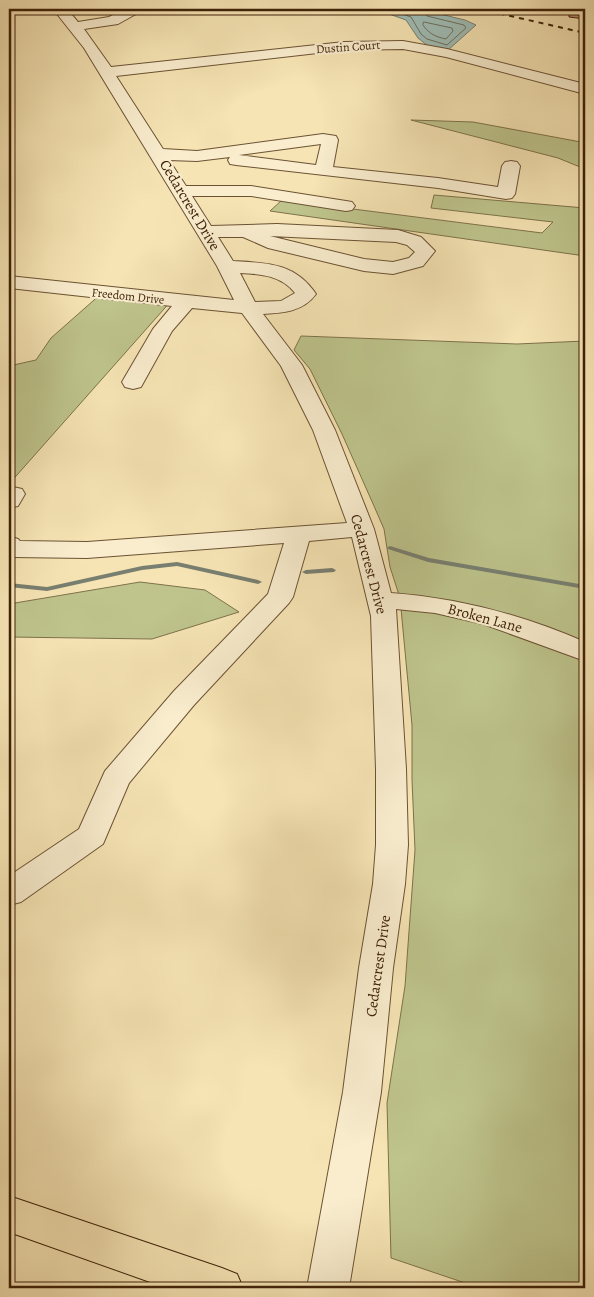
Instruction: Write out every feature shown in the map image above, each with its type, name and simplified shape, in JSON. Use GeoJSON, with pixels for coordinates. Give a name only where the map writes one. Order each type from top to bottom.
{"type":"FeatureCollection","features":[{"type":"Feature","properties":{"kind":"highway"},"geometry":{"type":"LineString","coordinates":[[9,1214],[222,1288]]}},
{"type":"Feature","properties":{"kind":"street"},"geometry":{"type":"LineString","coordinates":[[68,18],[113,21],[130,10]]}},
{"type":"Feature","properties":{"kind":"street","name":"Cedarcrest Drive"},"geometry":{"type":"LineString","coordinates":[[68,18],[107,72],[159,154],[227,266],[248,308],[291,365],[324,430],[362,529],[381,600],[388,704],[392,845],[389,884],[376,968],[362,1092],[328,1288]]}},
{"type":"Feature","properties":{"kind":"street","name":"Dustin Court"},"geometry":{"type":"LineString","coordinates":[[107,72],[344,46],[404,45],[447,53],[585,90]]}},
{"type":"Feature","properties":{"kind":"street"},"geometry":{"type":"LineString","coordinates":[[198,156],[323,139],[330,140],[323,171]]}},
{"type":"Feature","properties":{"kind":"street"},"geometry":{"type":"LineString","coordinates":[[159,154],[198,156],[438,183],[506,194],[510,166]]}},
{"type":"Feature","properties":{"kind":"street"},"geometry":{"type":"LineString","coordinates":[[180,191],[251,191],[346,206]]}},
{"type":"Feature","properties":{"kind":"street"},"geometry":{"type":"LineString","coordinates":[[206,232],[277,230],[398,236],[414,241],[426,250],[416,262],[393,268],[364,265],[268,242],[248,232]]}},
{"type":"Feature","properties":{"kind":"street","name":"Freedom Drive"},"geometry":{"type":"LineString","coordinates":[[9,282],[248,308],[286,307],[306,294],[299,284],[276,270],[227,266]]}},
{"type":"Feature","properties":{"kind":"street"},"geometry":{"type":"LineString","coordinates":[[133,382],[162,329],[186,302]]}},
{"type":"Feature","properties":{"kind":"street"},"geometry":{"type":"LineString","coordinates":[[9,544],[12,549],[87,550],[362,529]]}},
{"type":"Feature","properties":{"kind":"street"},"geometry":{"type":"LineString","coordinates":[[9,893],[92,836],[116,780],[184,698],[280,597],[299,533]]}},
{"type":"Feature","properties":{"kind":"street","name":"Broken Lane"},"geometry":{"type":"LineString","coordinates":[[381,600],[435,605],[478,614],[520,627],[585,652]]}},
{"type":"Feature","properties":{"kind":"green space"},"geometry":{"type":"Polygon","coordinates":[[[411,120],[473,122],[581,142],[585,145],[585,169],[558,158],[411,120]]]}},
{"type":"Feature","properties":{"kind":"green space"},"geometry":{"type":"Polygon","coordinates":[[[434,195],[585,208],[585,256],[270,211],[282,200],[542,233],[553,222],[431,208],[434,195]]]}},
{"type":"Feature","properties":{"kind":"green space"},"geometry":{"type":"Polygon","coordinates":[[[102,293],[172,300],[9,484],[9,366],[36,360],[51,338],[102,293]]]}},
{"type":"Feature","properties":{"kind":"green space"},"geometry":{"type":"Polygon","coordinates":[[[301,336],[517,344],[585,341],[585,1288],[480,1288],[391,1258],[387,1103],[405,986],[415,850],[412,725],[400,598],[390,567],[384,529],[342,434],[310,369],[294,350],[301,336]]]}},
{"type":"Feature","properties":{"kind":"green space"},"geometry":{"type":"Polygon","coordinates":[[[140,582],[205,590],[239,612],[152,639],[9,637],[9,604],[140,582]]]}},
{"type":"Feature","properties":{"kind":"water"},"geometry":{"type":"Polygon","coordinates":[[[375,9],[419,9],[465,20],[476,25],[447,51],[428,46],[418,38],[406,20],[375,9]]]}},
{"type":"Feature","properties":{"kind":"waterway"},"geometry":{"type":"LineString","coordinates":[[426,10],[430,9]]}},
{"type":"Feature","properties":{"kind":"waterway"},"geometry":{"type":"LineString","coordinates":[[390,548],[428,560],[585,587]]}},
{"type":"Feature","properties":{"kind":"waterway"},"geometry":{"type":"LineString","coordinates":[[9,585],[47,589],[142,568],[177,564],[258,582]]}},
{"type":"Feature","properties":{"kind":"waterway"},"geometry":{"type":"LineString","coordinates":[[306,572],[332,570]]}},
{"type":"Feature","properties":{"kind":"railway"},"geometry":{"type":"LineString","coordinates":[[480,9],[585,33]]}}]}
